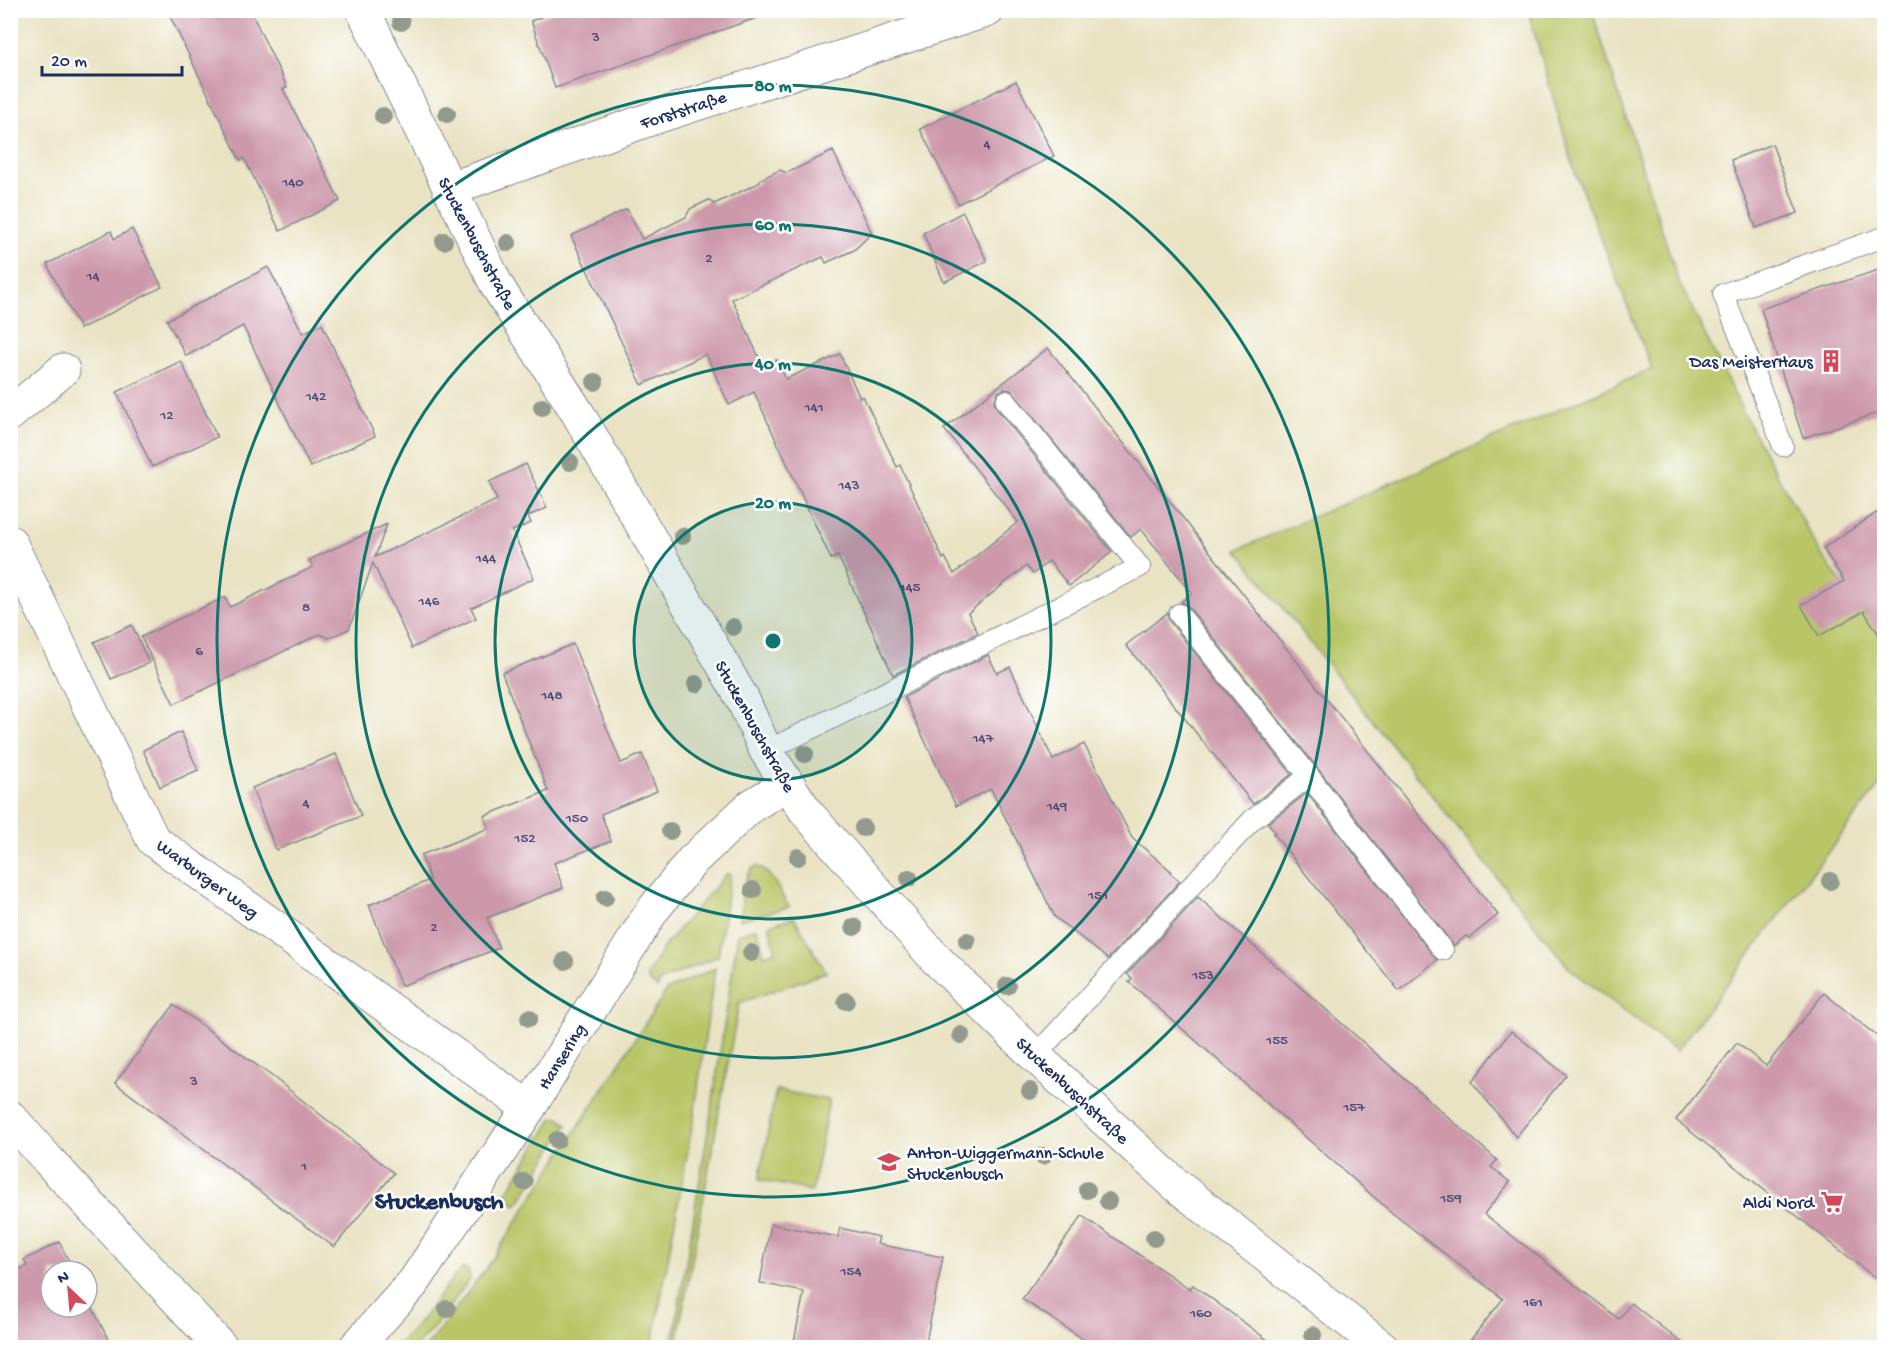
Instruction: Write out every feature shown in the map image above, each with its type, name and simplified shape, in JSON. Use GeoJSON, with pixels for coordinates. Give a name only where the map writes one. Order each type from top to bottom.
{"type":"FeatureCollection","features":[{"type":"Feature","properties":{"kind":"street","name":"Stuckenbuschstraße"},"geometry":{"type":"LineString","coordinates":[[363,10],[497,286],[577,412],[742,698],[766,751],[807,813],[935,958],[1035,1056],[1176,1185],[1383,1347]]}},
{"type":"Feature","properties":{"kind":"street","name":"Forststraße"},"geometry":{"type":"LineString","coordinates":[[448,189],[967,14]]}},
{"type":"Feature","properties":{"kind":"street"},"geometry":{"type":"LineString","coordinates":[[10,414],[63,369]]}},
{"type":"Feature","properties":{"kind":"street","name":"Warburger Weg"},"geometry":{"type":"LineString","coordinates":[[10,542],[153,840],[529,1108]]}},
{"type":"Feature","properties":{"kind":"street","name":"Hansering"},"geometry":{"type":"LineString","coordinates":[[355,1347],[414,1282],[529,1108],[652,911],[693,860],[751,806],[788,784]]}},
{"type":"Feature","properties":{"kind":"street"},"geometry":{"type":"LineString","coordinates":[[10,1117],[222,1347]]}},
{"type":"Feature","properties":{"kind":"lane"},"geometry":{"type":"LineString","coordinates":[[1783,446],[1723,294],[1884,237]]}},
{"type":"Feature","properties":{"kind":"lane"},"geometry":{"type":"LineString","coordinates":[[766,751],[1140,567],[1006,401]]}},
{"type":"Feature","properties":{"kind":"lane"},"geometry":{"type":"LineString","coordinates":[[1179,614],[1309,776],[1443,950]]}},
{"type":"Feature","properties":{"kind":"lane"},"geometry":{"type":"LineString","coordinates":[[1035,1056],[1252,820],[1309,776]]}},
{"type":"Feature","properties":{"kind":"green space"},"geometry":{"type":"Polygon","coordinates":[[[1528,11],[1592,11],[1678,280],[1749,424],[1821,554],[1884,637],[1884,779],[1676,1051],[1568,967],[1237,550],[1652,369],[1575,172],[1528,11]]]}},
{"type":"Feature","properties":{"kind":"green space"},"geometry":{"type":"Polygon","coordinates":[[[756,866],[771,877],[789,907],[740,920],[745,882],[751,870],[756,866]]]}},
{"type":"Feature","properties":{"kind":"green space"},"geometry":{"type":"Polygon","coordinates":[[[727,873],[730,876],[718,956],[661,981],[657,988],[648,980],[647,975],[666,944],[727,873]]]}},
{"type":"Feature","properties":{"kind":"green space"},"geometry":{"type":"Polygon","coordinates":[[[794,917],[826,972],[739,1003],[676,1347],[672,1347],[738,934],[757,928],[764,955],[776,951],[769,925],[794,917]]]}},
{"type":"Feature","properties":{"kind":"green space"},"geometry":{"type":"Polygon","coordinates":[[[715,968],[694,1116],[652,1347],[426,1347],[488,1266],[667,990],[715,968]]]}},
{"type":"Feature","properties":{"kind":"green space"},"geometry":{"type":"Polygon","coordinates":[[[776,1090],[829,1100],[812,1191],[759,1180],[776,1090]]]}},
{"type":"Feature","properties":{"kind":"green space"},"geometry":{"type":"Polygon","coordinates":[[[553,1118],[560,1118],[567,1125],[516,1205],[506,1199],[506,1194],[553,1118]]]}},
{"type":"Feature","properties":{"kind":"green space"},"geometry":{"type":"Polygon","coordinates":[[[463,1268],[469,1271],[470,1279],[434,1327],[415,1347],[396,1347],[421,1320],[463,1268]]]}},
{"type":"Feature","properties":{"kind":"building"},"geometry":{"type":"Polygon","coordinates":[[[167,10],[250,10],[287,87],[283,89],[340,201],[280,231],[244,158],[240,160],[167,10]]]}},
{"type":"Feature","properties":{"kind":"building"},"geometry":{"type":"Polygon","coordinates":[[[559,10],[761,10],[762,16],[555,88],[531,21],[559,10]]]}},
{"type":"Feature","properties":{"kind":"building"},"geometry":{"type":"Polygon","coordinates":[[[1016,81],[1054,156],[958,204],[920,129],[1016,81]]]}},
{"type":"Feature","properties":{"kind":"building"},"geometry":{"type":"Polygon","coordinates":[[[1772,144],[1798,213],[1756,228],[1731,160],[1772,144]]]}},
{"type":"Feature","properties":{"kind":"building"},"geometry":{"type":"Polygon","coordinates":[[[833,151],[872,233],[854,250],[826,263],[823,257],[732,299],[763,366],[777,360],[786,379],[840,354],[860,398],[863,396],[897,467],[900,465],[943,559],[945,557],[954,574],[1018,522],[944,429],[1048,348],[1498,915],[1469,938],[1466,936],[1454,946],[1318,769],[1188,606],[1181,602],[1192,593],[1141,529],[1131,537],[1011,390],[1004,389],[998,392],[994,402],[997,409],[1112,552],[1069,586],[1049,561],[1033,574],[1026,566],[968,613],[978,633],[893,675],[838,556],[831,559],[754,392],[729,405],[706,354],[642,385],[571,236],[627,209],[642,239],[686,217],[690,209],[709,200],[714,204],[759,183],[761,179],[780,170],[787,173],[833,151]]]}},
{"type":"Feature","properties":{"kind":"building"},"geometry":{"type":"Polygon","coordinates":[[[963,212],[987,261],[944,282],[923,233],[963,212]]]}},
{"type":"Feature","properties":{"kind":"building"},"geometry":{"type":"Polygon","coordinates":[[[132,229],[162,287],[80,329],[47,264],[111,231],[114,239],[132,229]]]}},
{"type":"Feature","properties":{"kind":"building"},"geometry":{"type":"Polygon","coordinates":[[[268,267],[303,333],[322,324],[375,436],[310,467],[243,326],[186,356],[167,320],[268,267]]]}},
{"type":"Feature","properties":{"kind":"building","name":"Das MeisterHaus"},"geometry":{"type":"Polygon","coordinates":[[[1884,268],[1884,411],[1803,438],[1761,309],[1884,268]]]}},
{"type":"Feature","properties":{"kind":"building"},"geometry":{"type":"Polygon","coordinates":[[[181,361],[217,437],[152,467],[117,392],[181,361]]]}},
{"type":"Feature","properties":{"kind":"building"},"geometry":{"type":"Polygon","coordinates":[[[526,464],[547,508],[528,516],[531,523],[512,531],[534,578],[471,608],[476,618],[412,648],[373,563],[349,629],[329,638],[320,634],[174,704],[141,637],[225,597],[230,607],[313,567],[309,560],[387,524],[375,557],[497,500],[489,482],[526,464]]]}},
{"type":"Feature","properties":{"kind":"building"},"geometry":{"type":"Polygon","coordinates":[[[1884,508],[1884,643],[1864,611],[1819,636],[1801,605],[1844,581],[1823,548],[1884,508]]]}},
{"type":"Feature","properties":{"kind":"building"},"geometry":{"type":"Polygon","coordinates":[[[1167,613],[1170,622],[1292,774],[1253,804],[1126,645],[1167,613]]]}},
{"type":"Feature","properties":{"kind":"building"},"geometry":{"type":"Polygon","coordinates":[[[132,625],[149,663],[111,679],[94,642],[132,625]]]}},
{"type":"Feature","properties":{"kind":"building"},"geometry":{"type":"Polygon","coordinates":[[[573,644],[621,763],[642,754],[657,791],[601,814],[611,841],[554,863],[563,888],[487,918],[499,948],[401,986],[369,905],[430,880],[421,855],[489,828],[484,816],[548,791],[502,673],[573,644]]]}},
{"type":"Feature","properties":{"kind":"building"},"geometry":{"type":"Polygon","coordinates":[[[988,655],[997,673],[1010,667],[1053,760],[1084,744],[1132,838],[1180,881],[1108,959],[1055,917],[991,789],[956,806],[904,697],[988,655]]]}},
{"type":"Feature","properties":{"kind":"building"},"geometry":{"type":"Polygon","coordinates":[[[181,732],[198,770],[160,787],[143,750],[181,732]]]}},
{"type":"Feature","properties":{"kind":"building"},"geometry":{"type":"Polygon","coordinates":[[[336,754],[361,816],[276,850],[252,788],[336,754]]]}},
{"type":"Feature","properties":{"kind":"building"},"geometry":{"type":"Polygon","coordinates":[[[1307,793],[1437,960],[1399,991],[1273,833],[1275,832],[1268,823],[1307,793]]]}},
{"type":"Feature","properties":{"kind":"building"},"geometry":{"type":"Polygon","coordinates":[[[1198,897],[1497,1160],[1491,1167],[1510,1182],[1484,1214],[1619,1319],[1631,1303],[1687,1347],[1465,1347],[1503,1299],[1391,1212],[1129,982],[1132,978],[1127,974],[1198,897]]]}},
{"type":"Feature","properties":{"kind":"building","name":"Aldi Nord"},"geometry":{"type":"Polygon","coordinates":[[[1824,993],[1884,1042],[1884,1285],[1676,1120],[1737,1043],[1766,1066],[1824,993]]]}},
{"type":"Feature","properties":{"kind":"building"},"geometry":{"type":"Polygon","coordinates":[[[174,1005],[273,1077],[394,1173],[334,1247],[115,1083],[174,1005]]]}},
{"type":"Feature","properties":{"kind":"building"},"geometry":{"type":"Polygon","coordinates":[[[1511,1031],[1566,1075],[1516,1137],[1472,1082],[1511,1031]]]}},
{"type":"Feature","properties":{"kind":"building"},"geometry":{"type":"Polygon","coordinates":[[[1082,1216],[1190,1289],[1193,1285],[1277,1347],[1095,1347],[1022,1299],[1082,1216]]]}},
{"type":"Feature","properties":{"kind":"building"},"geometry":{"type":"Polygon","coordinates":[[[771,1224],[838,1237],[840,1228],[879,1237],[877,1244],[943,1257],[925,1347],[793,1347],[804,1292],[760,1283],[771,1224]]]}},
{"type":"Feature","properties":{"kind":"building"},"geometry":{"type":"Polygon","coordinates":[[[59,1242],[68,1259],[39,1259],[39,1319],[98,1319],[112,1347],[10,1347],[10,1274],[27,1266],[24,1260],[59,1242]]]}},
{"type":"Feature","properties":{"kind":"place","name":"Das MeisterHaus"},"geometry":{"type":"Point","coordinates":[1831,361]}},
{"type":"Feature","properties":{"kind":"place","name":"Anton-Wiggermann-Schule Stuckenbusch"},"geometry":{"type":"Point","coordinates":[889,1162]}},
{"type":"Feature","properties":{"kind":"place","name":"Aldi Nord"},"geometry":{"type":"Point","coordinates":[1832,1202]}},
{"type":"Feature","properties":{"kind":"district","name":"Stuckenbusch"},"geometry":{"type":"Point","coordinates":[439,1200]}}]}
